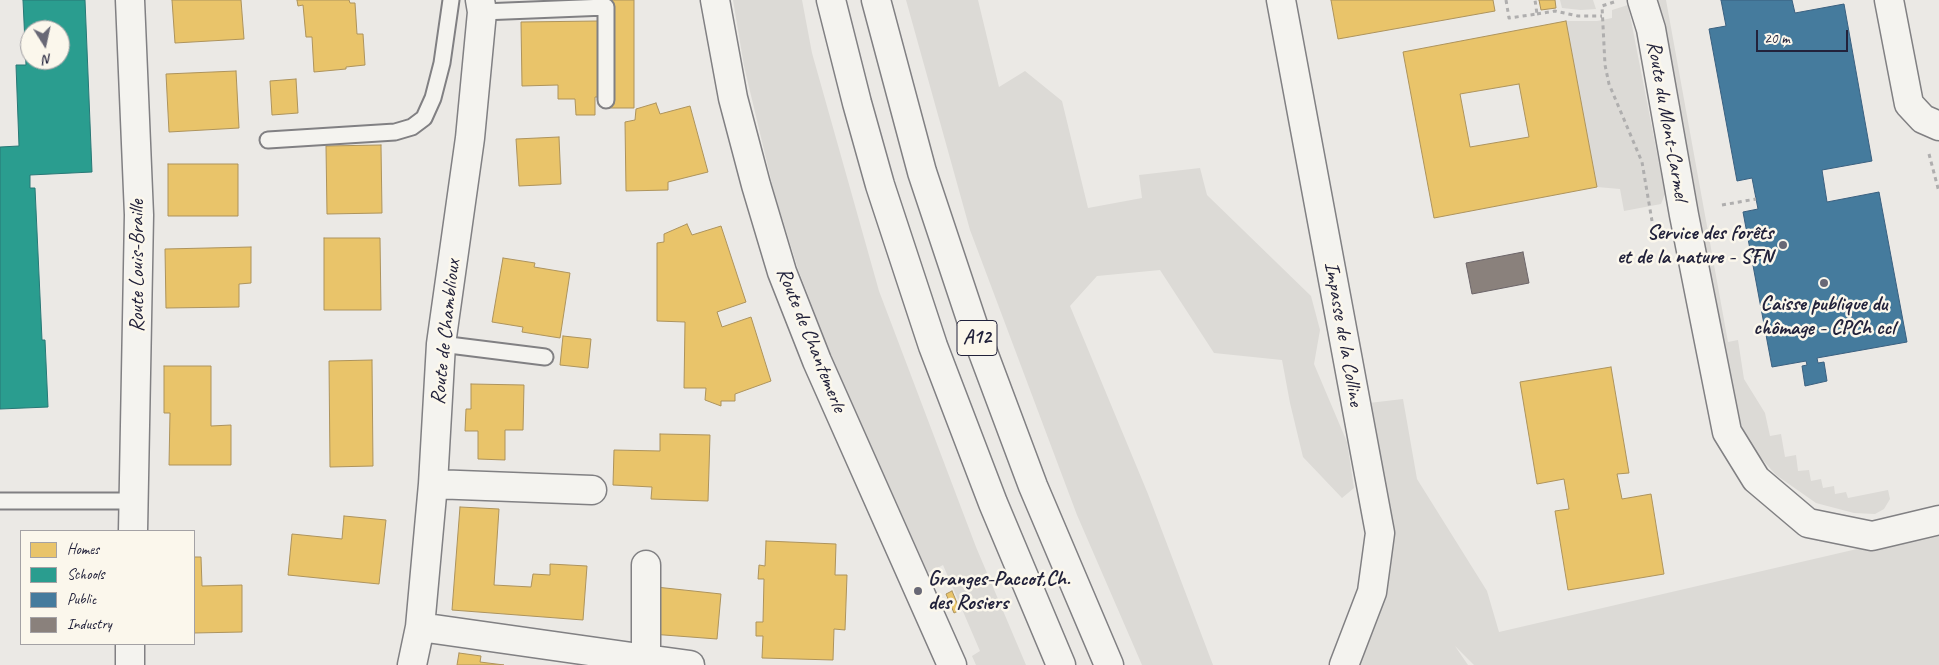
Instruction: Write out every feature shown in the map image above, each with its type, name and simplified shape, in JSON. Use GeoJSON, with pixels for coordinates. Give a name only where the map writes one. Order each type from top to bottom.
{"type":"FeatureCollection","features":[{"type":"Feature","properties":{"kind":"main road","name":"Route Louis-Braille"},"geometry":{"type":"LineString","coordinates":[[130,0],[139,215],[133,530]]}},
{"type":"Feature","properties":{"kind":"main road","name":"Route de Chantemerle"},"geometry":{"type":"LineString","coordinates":[[715,0],[734,98],[745,143],[765,218],[786,281],[817,361],[952,665]]}},
{"type":"Feature","properties":{"kind":"main road","name":"A12"},"geometry":{"type":"LineString","coordinates":[[831,0],[880,185],[933,346],[993,503],[1061,665]]}},
{"type":"Feature","properties":{"kind":"main road","name":"A12"},"geometry":{"type":"LineString","coordinates":[[876,0],[922,172],[974,331],[1033,486],[1109,665]]}},
{"type":"Feature","properties":{"kind":"main road","name":"Impasse de la Colline"},"geometry":{"type":"LineString","coordinates":[[1281,0],[1380,533],[1372,592],[1344,665]]}},
{"type":"Feature","properties":{"kind":"main road","name":"Route du Mont-Carmel"},"geometry":{"type":"LineString","coordinates":[[1642,0],[1651,29],[1684,215],[1727,432],[1756,479],[1808,523],[1872,536],[1939,520]]}},
{"type":"Feature","properties":{"kind":"main road"},"geometry":{"type":"LineString","coordinates":[[1889,0],[1909,104],[1923,119],[1939,126]]}},
{"type":"Feature","properties":{"kind":"main road","name":"Route de Chamblioux"},"geometry":{"type":"LineString","coordinates":[[412,665],[420,627],[433,484],[441,344],[470,138],[481,6]]}},
{"type":"Feature","properties":{"kind":"main road"},"geometry":{"type":"LineString","coordinates":[[433,484],[592,490]]}},
{"type":"Feature","properties":{"kind":"main road"},"geometry":{"type":"LineString","coordinates":[[646,565],[647,662]]}},
{"type":"Feature","properties":{"kind":"main road"},"geometry":{"type":"LineString","coordinates":[[420,627],[647,662],[690,665]]}},
{"type":"Feature","properties":{"kind":"main road"},"geometry":{"type":"LineString","coordinates":[[130,645],[130,665]]}},
{"type":"Feature","properties":{"kind":"lane"},"geometry":{"type":"LineString","coordinates":[[268,140],[395,132],[412,127],[424,118],[433,98],[442,63],[450,0]]}},
{"type":"Feature","properties":{"kind":"lane"},"geometry":{"type":"LineString","coordinates":[[481,6],[606,7],[606,100]]}},
{"type":"Feature","properties":{"kind":"lane"},"geometry":{"type":"LineString","coordinates":[[441,344],[545,357]]}},
{"type":"Feature","properties":{"kind":"lane"},"geometry":{"type":"LineString","coordinates":[[0,501],[134,501]]}},
{"type":"Feature","properties":{"kind":"path"},"geometry":{"type":"LineString","coordinates":[[1506,0],[1509,18],[1555,11],[1578,16],[1602,16]]}},
{"type":"Feature","properties":{"kind":"path"},"geometry":{"type":"LineString","coordinates":[[1535,0],[1537,14]]}},
{"type":"Feature","properties":{"kind":"path"},"geometry":{"type":"LineString","coordinates":[[1622,0],[1602,6],[1605,65],[1609,84],[1642,162],[1652,221]]}},
{"type":"Feature","properties":{"kind":"path"},"geometry":{"type":"LineString","coordinates":[[1722,205],[1756,199]]}},
{"type":"Feature","properties":{"kind":"shaded area"},"geometry":{"type":"Polygon","coordinates":[[[733,0],[802,0],[812,53],[879,291],[976,547],[1026,665],[976,665],[972,656],[980,651],[943,565],[928,573],[832,358],[798,269],[774,192],[744,66],[733,0]]]}},
{"type":"Feature","properties":{"kind":"shaded area"},"geometry":{"type":"Polygon","coordinates":[[[906,0],[978,0],[999,87],[1025,71],[1062,101],[1088,208],[1142,198],[1139,175],[1200,168],[1207,195],[1311,296],[1320,330],[1314,364],[1347,442],[1354,488],[1342,498],[1303,457],[1282,360],[1214,353],[1160,270],[1097,276],[1070,306],[1148,494],[1213,665],[1142,665],[1077,515],[970,230],[906,0]]]}},
{"type":"Feature","properties":{"kind":"shaded area"},"geometry":{"type":"Polygon","coordinates":[[[1560,0],[1593,0],[1596,9],[1562,8],[1560,0]]]}},
{"type":"Feature","properties":{"kind":"shaded area"},"geometry":{"type":"Polygon","coordinates":[[[1658,0],[1666,0],[1728,342],[1738,340],[1744,379],[1765,413],[1770,436],[1781,434],[1785,457],[1796,455],[1798,471],[1809,470],[1811,481],[1821,479],[1823,488],[1834,486],[1835,494],[1846,492],[1848,498],[1888,490],[1890,499],[1884,509],[1875,514],[1854,513],[1816,503],[1776,475],[1752,448],[1740,422],[1723,343],[1668,41],[1658,0]]]}},
{"type":"Feature","properties":{"kind":"shaded area"},"geometry":{"type":"Polygon","coordinates":[[[1628,5],[1665,194],[1661,204],[1624,211],[1620,189],[1597,187],[1566,21],[1597,21],[1612,18],[1612,10],[1628,5]]]}},
{"type":"Feature","properties":{"kind":"shaded area"},"geometry":{"type":"Polygon","coordinates":[[[1403,399],[1417,479],[1487,591],[1499,632],[1939,530],[1939,665],[1474,665],[1455,646],[1468,665],[1353,665],[1382,599],[1369,403],[1403,399]]]}},
{"type":"Feature","properties":{"kind":"building: Homes"},"geometry":{"type":"Polygon","coordinates":[[[172,0],[241,0],[244,39],[175,43],[172,0]]]}},
{"type":"Feature","properties":{"kind":"building: Homes"},"geometry":{"type":"Polygon","coordinates":[[[297,0],[349,0],[350,3],[355,3],[357,34],[363,34],[365,65],[314,72],[312,37],[306,37],[303,5],[298,6],[297,0]]]}},
{"type":"Feature","properties":{"kind":"building: Homes"},"geometry":{"type":"Polygon","coordinates":[[[610,0],[634,0],[634,108],[609,108],[610,0]]]}},
{"type":"Feature","properties":{"kind":"building: Homes"},"geometry":{"type":"Polygon","coordinates":[[[1331,0],[1493,0],[1495,11],[1338,39],[1331,0]]]}},
{"type":"Feature","properties":{"kind":"building: Homes"},"geometry":{"type":"Polygon","coordinates":[[[1539,0],[1555,0],[1556,8],[1541,10],[1539,0]]]}},
{"type":"Feature","properties":{"kind":"building: Homes"},"geometry":{"type":"Polygon","coordinates":[[[599,21],[599,97],[595,97],[595,115],[576,115],[575,99],[558,99],[558,85],[522,86],[521,22],[599,21]]]}},
{"type":"Feature","properties":{"kind":"building: Homes"},"geometry":{"type":"Polygon","coordinates":[[[1566,21],[1597,187],[1434,218],[1403,52],[1566,21]],[[1519,84],[1460,94],[1470,147],[1529,137],[1519,84]]]}},
{"type":"Feature","properties":{"kind":"building: Homes"},"geometry":{"type":"Polygon","coordinates":[[[236,71],[239,128],[169,132],[166,74],[236,71]]]}},
{"type":"Feature","properties":{"kind":"building: Homes"},"geometry":{"type":"Polygon","coordinates":[[[296,79],[298,113],[272,115],[270,81],[296,79]]]}},
{"type":"Feature","properties":{"kind":"building: Homes"},"geometry":{"type":"Polygon","coordinates":[[[656,103],[660,114],[690,106],[708,172],[668,182],[668,190],[626,191],[625,122],[635,120],[636,109],[656,103]]]}},
{"type":"Feature","properties":{"kind":"building: Homes"},"geometry":{"type":"Polygon","coordinates":[[[559,137],[561,184],[519,186],[516,139],[559,137]]]}},
{"type":"Feature","properties":{"kind":"building: Homes"},"geometry":{"type":"Polygon","coordinates":[[[381,145],[382,213],[327,214],[326,146],[381,145]]]}},
{"type":"Feature","properties":{"kind":"building: Homes"},"geometry":{"type":"Polygon","coordinates":[[[168,164],[238,164],[238,216],[168,216],[168,164]]]}},
{"type":"Feature","properties":{"kind":"building: Homes"},"geometry":{"type":"Polygon","coordinates":[[[687,224],[692,235],[721,226],[746,302],[717,312],[722,327],[751,317],[771,381],[735,394],[735,401],[721,401],[721,406],[705,400],[706,388],[684,388],[685,322],[657,321],[657,243],[664,242],[664,234],[687,224]]]}},
{"type":"Feature","properties":{"kind":"building: Homes"},"geometry":{"type":"Polygon","coordinates":[[[324,238],[380,238],[381,310],[324,310],[324,238]]]}},
{"type":"Feature","properties":{"kind":"building: Homes"},"geometry":{"type":"Polygon","coordinates":[[[251,247],[251,283],[239,284],[239,307],[166,308],[165,249],[251,247]]]}},
{"type":"Feature","properties":{"kind":"building: Homes"},"geometry":{"type":"Polygon","coordinates":[[[503,258],[535,263],[534,267],[570,273],[560,338],[522,332],[523,327],[492,322],[503,258]]]}},
{"type":"Feature","properties":{"kind":"building: Homes"},"geometry":{"type":"Polygon","coordinates":[[[563,336],[591,339],[588,368],[560,365],[563,336]]]}},
{"type":"Feature","properties":{"kind":"building: Homes"},"geometry":{"type":"Polygon","coordinates":[[[372,360],[373,466],[330,467],[329,361],[372,360]]]}},
{"type":"Feature","properties":{"kind":"building: Homes"},"geometry":{"type":"Polygon","coordinates":[[[164,366],[211,366],[211,426],[231,425],[231,465],[169,465],[170,413],[164,413],[164,366]]]}},
{"type":"Feature","properties":{"kind":"building: Homes"},"geometry":{"type":"Polygon","coordinates":[[[1611,367],[1629,473],[1617,474],[1622,499],[1651,494],[1664,574],[1568,590],[1555,511],[1569,509],[1564,479],[1537,484],[1520,382],[1611,367]]]}},
{"type":"Feature","properties":{"kind":"building: Homes"},"geometry":{"type":"Polygon","coordinates":[[[471,384],[524,385],[523,430],[505,430],[505,460],[478,459],[478,431],[465,431],[466,409],[471,409],[471,384]]]}},
{"type":"Feature","properties":{"kind":"building: Homes"},"geometry":{"type":"Polygon","coordinates":[[[660,434],[710,435],[708,501],[651,499],[652,487],[613,485],[614,450],[660,451],[660,434]]]}},
{"type":"Feature","properties":{"kind":"building: Homes"},"geometry":{"type":"Polygon","coordinates":[[[460,507],[499,509],[494,585],[531,587],[533,574],[550,575],[550,564],[587,566],[583,620],[452,610],[460,507]]]}},
{"type":"Feature","properties":{"kind":"building: Homes"},"geometry":{"type":"Polygon","coordinates":[[[344,516],[386,520],[379,584],[288,575],[292,534],[342,539],[344,516]]]}},
{"type":"Feature","properties":{"kind":"building: Homes"},"geometry":{"type":"Polygon","coordinates":[[[766,541],[836,544],[835,575],[847,575],[845,630],[834,629],[833,660],[762,658],[763,636],[756,636],[756,622],[763,622],[764,579],[758,579],[759,565],[765,566],[766,541]]]}},
{"type":"Feature","properties":{"kind":"building: Homes"},"geometry":{"type":"Polygon","coordinates":[[[195,557],[201,557],[202,586],[242,585],[242,632],[195,633],[195,557]]]}},
{"type":"Feature","properties":{"kind":"building: Homes"},"geometry":{"type":"Polygon","coordinates":[[[656,587],[721,594],[717,639],[651,634],[656,587]]]}},
{"type":"Feature","properties":{"kind":"building: Homes"},"geometry":{"type":"Polygon","coordinates":[[[952,591],[960,610],[954,613],[946,594],[952,591]]]}},
{"type":"Feature","properties":{"kind":"building: Homes"},"geometry":{"type":"Polygon","coordinates":[[[459,653],[481,656],[480,662],[504,665],[457,665],[459,653]]]}},
{"type":"Feature","properties":{"kind":"building: Schools"},"geometry":{"type":"Polygon","coordinates":[[[23,0],[85,0],[92,172],[30,175],[30,188],[35,188],[42,340],[45,340],[48,407],[0,409],[0,147],[19,146],[16,65],[20,65],[20,70],[70,70],[70,20],[24,20],[23,0]]]}},
{"type":"Feature","properties":{"kind":"building: Public"},"geometry":{"type":"Polygon","coordinates":[[[1721,0],[1792,0],[1795,13],[1844,4],[1872,161],[1822,170],[1827,202],[1879,192],[1907,342],[1817,358],[1818,363],[1824,362],[1827,381],[1805,386],[1802,366],[1807,365],[1806,361],[1772,367],[1743,212],[1758,209],[1752,178],[1737,181],[1709,29],[1726,26],[1721,0]]]}},
{"type":"Feature","properties":{"kind":"building: Industry"},"geometry":{"type":"Polygon","coordinates":[[[1523,252],[1529,283],[1472,294],[1466,263],[1523,252]]]}},
{"type":"Feature","properties":{"kind":"place","name":"Service des forêts et de la nature - SFN"},"geometry":{"type":"Point","coordinates":[1783,245]}},
{"type":"Feature","properties":{"kind":"place","name":"Caisse publique du chômage - CPCh ccl"},"geometry":{"type":"Point","coordinates":[1824,283]}},
{"type":"Feature","properties":{"kind":"place","name":"Granges-Paccot,Ch. des Rosiers"},"geometry":{"type":"Point","coordinates":[918,591]}}]}
